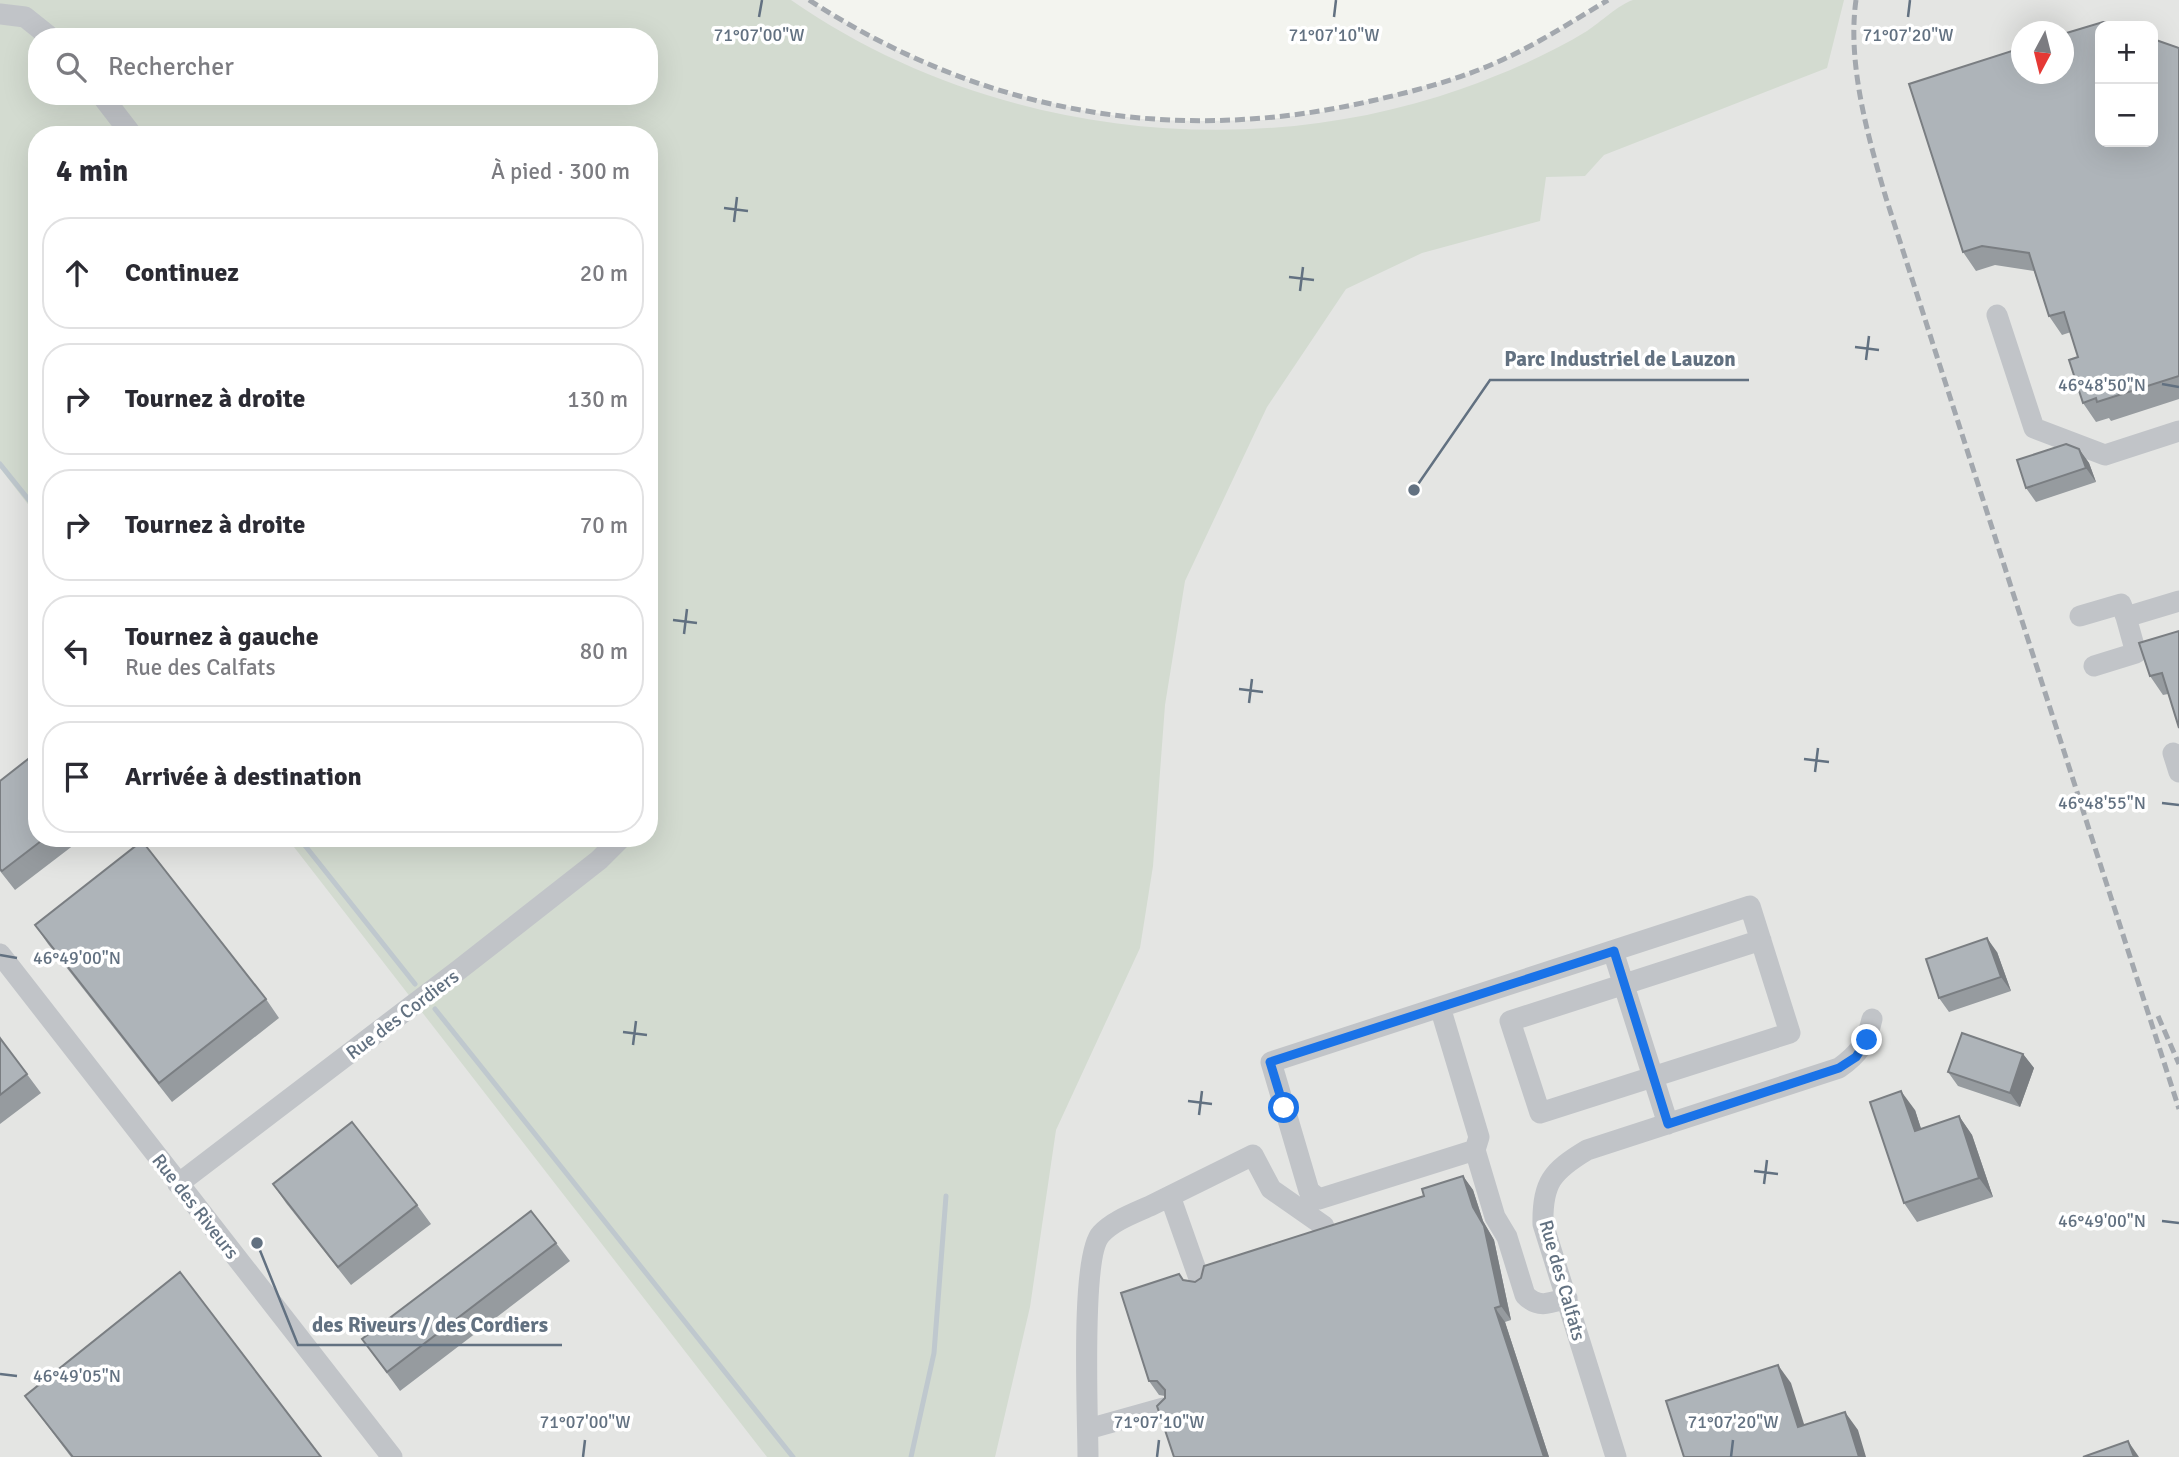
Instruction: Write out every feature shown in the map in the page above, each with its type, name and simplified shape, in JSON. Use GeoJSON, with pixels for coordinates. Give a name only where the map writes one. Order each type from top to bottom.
{"type":"FeatureCollection","features":[{"type":"Feature","properties":{"kind":"street"},"geometry":{"type":"LineString","coordinates":[[0,14],[25,17],[39,28]]}},
{"type":"Feature","properties":{"kind":"street"},"geometry":{"type":"LineString","coordinates":[[109,105],[125,126]]}},
{"type":"Feature","properties":{"kind":"street"},"geometry":{"type":"LineString","coordinates":[[1997,315],[2034,428],[2105,455],[2179,431]]}},
{"type":"Feature","properties":{"kind":"street"},"geometry":{"type":"LineString","coordinates":[[2126,617],[2179,601]]}},
{"type":"Feature","properties":{"kind":"street"},"geometry":{"type":"LineString","coordinates":[[2080,616],[2121,604],[2126,617],[2136,653],[2094,666]]}},
{"type":"Feature","properties":{"kind":"street","name":"Rue des Cordiers"},"geometry":{"type":"LineString","coordinates":[[178,1184],[460,969],[612,847]]}},
{"type":"Feature","properties":{"kind":"street"},"geometry":{"type":"LineString","coordinates":[[1475,1150],[1320,1199],[1309,1191],[1270,1062],[1750,906],[1761,940],[1790,1034],[1540,1113],[1510,1021],[1761,940]]}},
{"type":"Feature","properties":{"kind":"street"},"geometry":{"type":"LineString","coordinates":[[1614,951],[1668,1124]]}},
{"type":"Feature","properties":{"kind":"street","name":"Rue des Riveurs"},"geometry":{"type":"LineString","coordinates":[[0,954],[392,1457]]}},
{"type":"Feature","properties":{"kind":"street"},"geometry":{"type":"LineString","coordinates":[[1440,1007],[1479,1138],[1475,1150],[1495,1217],[1507,1237],[1525,1295],[1539,1304],[1567,1298]]}},
{"type":"Feature","properties":{"kind":"street","name":"Rue des Calfats"},"geometry":{"type":"LineString","coordinates":[[1616,1457],[1543,1224],[1543,1201],[1548,1183],[1568,1161],[1587,1150],[1839,1068],[1856,1057],[1867,1040],[1872,1019]]}},
{"type":"Feature","properties":{"kind":"street"},"geometry":{"type":"LineString","coordinates":[[1088,1457],[1088,1301],[1093,1249],[1098,1236],[1108,1227],[1253,1156],[1271,1189],[1324,1226]]}},
{"type":"Feature","properties":{"kind":"street"},"geometry":{"type":"LineString","coordinates":[[1170,1196],[1201,1284]]}},
{"type":"Feature","properties":{"kind":"street"},"geometry":{"type":"LineString","coordinates":[[1088,1429],[1163,1408]]}},
{"type":"Feature","properties":{"kind":"shaded area"},"geometry":{"type":"Polygon","coordinates":[[[0,0],[809,0],[897,50],[949,73],[1004,92],[1095,113],[1150,120],[1203,121],[1264,120],[1329,111],[1452,79],[1502,60],[1608,0],[2179,0],[2179,1457],[0,1457],[0,0]]]}},
{"type":"Feature","properties":{"kind":"shaded area"},"geometry":{"type":"Polygon","coordinates":[[[0,0],[791,0],[866,45],[945,81],[1029,107],[1116,123],[1203,130],[1291,126],[1377,113],[1461,89],[1557,48],[1633,0],[1844,0],[1827,68],[1604,155],[1585,176],[1546,177],[1540,221],[1422,253],[1346,289],[1267,407],[1185,581],[1165,705],[1153,866],[1140,948],[1056,1130],[1030,1307],[995,1457],[767,1457],[294,847],[658,847],[658,126],[28,126],[28,504],[0,468],[0,0]]]}},
{"type":"Feature","properties":{"kind":"building"},"geometry":{"type":"Polygon","coordinates":[[[2095,24],[2095,147],[2158,147],[2158,41],[2179,48],[2179,376],[2097,402],[2096,398],[2083,403],[2069,360],[2078,357],[2064,312],[2049,316],[2029,253],[1982,246],[1963,252],[1909,84],[2011,51],[2011,84],[2074,84],[2074,31],[2095,24]]]}},
{"type":"Feature","properties":{"kind":"building"},"geometry":{"type":"Polygon","coordinates":[[[2066,444],[2079,449],[2086,468],[2026,488],[2017,460],[2066,444]]]}},
{"type":"Feature","properties":{"kind":"building"},"geometry":{"type":"Polygon","coordinates":[[[2179,631],[2179,728],[2162,673],[2150,676],[2139,643],[2179,631]]]}},
{"type":"Feature","properties":{"kind":"building"},"geometry":{"type":"Polygon","coordinates":[[[28,759],[28,847],[33,847],[2,871],[0,869],[0,781],[28,759]]]}},
{"type":"Feature","properties":{"kind":"building"},"geometry":{"type":"Polygon","coordinates":[[[134,847],[147,847],[266,999],[159,1083],[35,925],[134,847]]]}},
{"type":"Feature","properties":{"kind":"building"},"geometry":{"type":"Polygon","coordinates":[[[1987,938],[2001,977],[1939,998],[1926,959],[1987,938]]]}},
{"type":"Feature","properties":{"kind":"building"},"geometry":{"type":"Polygon","coordinates":[[[1962,1033],[2023,1054],[2010,1093],[1948,1072],[1962,1033]]]}},
{"type":"Feature","properties":{"kind":"building"},"geometry":{"type":"Polygon","coordinates":[[[0,1038],[27,1074],[0,1095],[0,1038]]]}},
{"type":"Feature","properties":{"kind":"building"},"geometry":{"type":"Polygon","coordinates":[[[1901,1091],[1915,1131],[1959,1116],[1979,1178],[1904,1203],[1870,1102],[1901,1091]]]}},
{"type":"Feature","properties":{"kind":"building"},"geometry":{"type":"Polygon","coordinates":[[[352,1122],[417,1205],[338,1267],[273,1184],[352,1122]]]}},
{"type":"Feature","properties":{"kind":"building"},"geometry":{"type":"Polygon","coordinates":[[[1463,1176],[1473,1207],[1484,1226],[1501,1306],[1495,1308],[1544,1457],[1174,1457],[1157,1406],[1165,1398],[1165,1390],[1157,1381],[1149,1381],[1121,1293],[1179,1274],[1183,1280],[1195,1282],[1201,1278],[1204,1266],[1424,1196],[1422,1189],[1463,1176]]]}},
{"type":"Feature","properties":{"kind":"building"},"geometry":{"type":"Polygon","coordinates":[[[531,1211],[556,1243],[387,1372],[362,1339],[531,1211]]]}},
{"type":"Feature","properties":{"kind":"building"},"geometry":{"type":"Polygon","coordinates":[[[180,1272],[321,1457],[73,1457],[25,1396],[180,1272]]]}},
{"type":"Feature","properties":{"kind":"building"},"geometry":{"type":"Polygon","coordinates":[[[1778,1365],[1798,1427],[1845,1412],[1859,1457],[1684,1457],[1666,1401],[1778,1365]]]}},
{"type":"Feature","properties":{"kind":"building"},"geometry":{"type":"Polygon","coordinates":[[[2128,1441],[2134,1457],[2083,1457],[2128,1441]]]}},
{"type":"Feature","properties":{"kind":"waterway"},"geometry":{"type":"LineString","coordinates":[[0,464],[28,499]]}},
{"type":"Feature","properties":{"kind":"waterway"},"geometry":{"type":"LineString","coordinates":[[306,847],[415,984]]}},
{"type":"Feature","properties":{"kind":"waterway"},"geometry":{"type":"LineString","coordinates":[[435,1009],[793,1457]]}},
{"type":"Feature","properties":{"kind":"waterway"},"geometry":{"type":"LineString","coordinates":[[911,1457],[934,1353],[946,1196]]}},
{"type":"Feature","properties":{"kind":"railway"},"geometry":{"type":"LineString","coordinates":[[809,0],[875,38],[942,70],[1010,93],[1080,110],[1150,119],[1223,120],[1296,114],[1371,101],[1438,84],[1516,53],[1608,0]]}},
{"type":"Feature","properties":{"kind":"railway"},"geometry":{"type":"LineString","coordinates":[[1856,0],[1854,49],[1857,75],[1879,175],[2179,1109]]}},
{"type":"Feature","properties":{"kind":"railway"},"geometry":{"type":"LineString","coordinates":[[2158,1016],[2179,1064]]}},
{"type":"Feature","properties":{"kind":"place","name":"Parc Industriel de Lauzon"},"geometry":{"type":"Point","coordinates":[1414,490]}},
{"type":"Feature","properties":{"kind":"place","name":"des Riveurs / des Cordiers"},"geometry":{"type":"Point","coordinates":[257,1243]}},
{"type":"Feature","properties":{"kind":"route"},"geometry":{"type":"LineString","coordinates":[[1284,1108],[1270,1062],[1614,951],[1668,1124],[1839,1068],[1856,1057],[1867,1040]]}}]}
